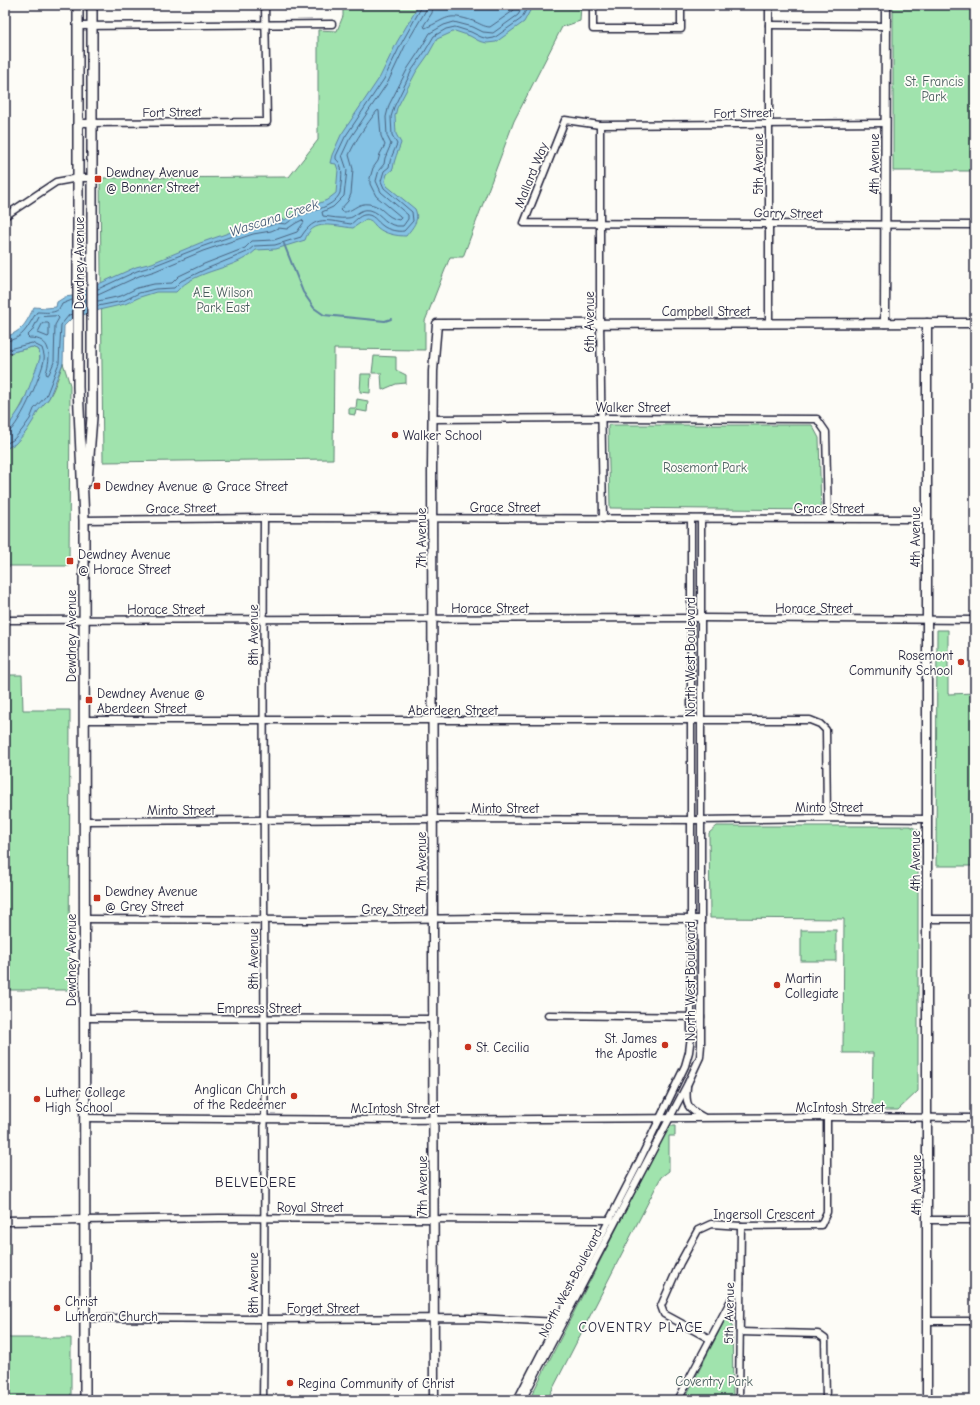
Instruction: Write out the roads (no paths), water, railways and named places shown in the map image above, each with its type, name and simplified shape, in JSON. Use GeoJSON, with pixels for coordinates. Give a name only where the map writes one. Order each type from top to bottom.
{"type":"FeatureCollection","features":[{"type":"Feature","properties":{"kind":"main road","name":"Dewdney Avenue"},"geometry":{"type":"LineString","coordinates":[[78,5],[78,387],[84,520],[85,1400]]}},
{"type":"Feature","properties":{"kind":"main road","name":"Dewdney Avenue"},"geometry":{"type":"LineString","coordinates":[[84,520],[92,417],[92,5]]}},
{"type":"Feature","properties":{"kind":"street"},"geometry":{"type":"LineString","coordinates":[[265,5],[265,24]]}},
{"type":"Feature","properties":{"kind":"street"},"geometry":{"type":"LineString","coordinates":[[593,5],[593,29],[681,29],[681,5]]}},
{"type":"Feature","properties":{"kind":"street","name":"5th Avenue"},"geometry":{"type":"LineString","coordinates":[[769,5],[769,323]]}},
{"type":"Feature","properties":{"kind":"street","name":"4th Avenue"},"geometry":{"type":"LineString","coordinates":[[885,323],[886,5]]}},
{"type":"Feature","properties":{"kind":"street","name":"Fort Street"},"geometry":{"type":"LineString","coordinates":[[78,124],[267,122],[265,24]]}},
{"type":"Feature","properties":{"kind":"street"},"geometry":{"type":"LineString","coordinates":[[78,26],[332,24]]}},
{"type":"Feature","properties":{"kind":"street"},"geometry":{"type":"LineString","coordinates":[[769,25],[886,26]]}},
{"type":"Feature","properties":{"kind":"street","name":"Mallard Way"},"geometry":{"type":"LineString","coordinates":[[600,125],[565,120],[524,223],[600,224]]}},
{"type":"Feature","properties":{"kind":"street","name":"Fort Street"},"geometry":{"type":"LineString","coordinates":[[600,125],[886,123]]}},
{"type":"Feature","properties":{"kind":"street","name":"6th Avenue"},"geometry":{"type":"LineString","coordinates":[[600,125],[600,323],[603,519]]}},
{"type":"Feature","properties":{"kind":"street"},"geometry":{"type":"LineString","coordinates":[[5,216],[56,182],[78,178],[92,178]]}},
{"type":"Feature","properties":{"kind":"street","name":"Garry Street"},"geometry":{"type":"LineString","coordinates":[[600,224],[769,223],[975,225]]}},
{"type":"Feature","properties":{"kind":"street","name":"4th Avenue"},"geometry":{"type":"LineString","coordinates":[[927,323],[927,1400]]}},
{"type":"Feature","properties":{"kind":"street","name":"Campbell Street"},"geometry":{"type":"LineString","coordinates":[[437,324],[975,323]]}},
{"type":"Feature","properties":{"kind":"street","name":"7th Avenue"},"geometry":{"type":"LineString","coordinates":[[434,1400],[433,372],[437,324]]}},
{"type":"Feature","properties":{"kind":"street","name":"Walker Street"},"geometry":{"type":"LineString","coordinates":[[433,419],[817,419],[826,432],[828,518]]}},
{"type":"Feature","properties":{"kind":"street","name":"Grace Street"},"geometry":{"type":"LineString","coordinates":[[84,520],[264,518],[926,518]]}},
{"type":"Feature","properties":{"kind":"street","name":"8th Avenue"},"geometry":{"type":"LineString","coordinates":[[263,1400],[265,1219],[264,518]]}},
{"type":"Feature","properties":{"kind":"street","name":"North West Boulevard"},"geometry":{"type":"LineString","coordinates":[[612,1220],[685,1066],[689,1052],[691,1017],[691,519]]}},
{"type":"Feature","properties":{"kind":"street","name":"North West Boulevard"},"geometry":{"type":"LineString","coordinates":[[517,1400],[612,1220],[687,1086],[700,1057],[701,519]]}},
{"type":"Feature","properties":{"kind":"street","name":"Horace Street"},"geometry":{"type":"LineString","coordinates":[[5,620],[701,618],[975,620]]}},
{"type":"Feature","properties":{"kind":"street","name":"Aberdeen Street"},"geometry":{"type":"LineString","coordinates":[[84,720],[810,720],[820,724],[826,730],[827,818]]}},
{"type":"Feature","properties":{"kind":"street","name":"Minto Street"},"geometry":{"type":"LineString","coordinates":[[84,821],[433,819],[701,820],[827,818],[927,819]]}},
{"type":"Feature","properties":{"kind":"street","name":"Grey Street"},"geometry":{"type":"LineString","coordinates":[[84,919],[701,919]]}},
{"type":"Feature","properties":{"kind":"street"},"geometry":{"type":"LineString","coordinates":[[927,919],[975,919]]}},
{"type":"Feature","properties":{"kind":"street"},"geometry":{"type":"LineString","coordinates":[[548,1015],[701,1017]]}},
{"type":"Feature","properties":{"kind":"street","name":"Empress Street"},"geometry":{"type":"LineString","coordinates":[[84,1018],[434,1019]]}},
{"type":"Feature","properties":{"kind":"street"},"geometry":{"type":"LineString","coordinates":[[687,1086],[686,1100],[692,1111],[705,1118]]}},
{"type":"Feature","properties":{"kind":"street","name":"Ingersoll Crescent"},"geometry":{"type":"LineString","coordinates":[[710,1339],[664,1314],[660,1306],[680,1263],[698,1230],[711,1224],[741,1226],[821,1225],[827,1212],[827,1117]]}},
{"type":"Feature","properties":{"kind":"street","name":"McIntosh Street"},"geometry":{"type":"LineString","coordinates":[[84,1118],[975,1118]]}},
{"type":"Feature","properties":{"kind":"street","name":"Royal Street"},"geometry":{"type":"LineString","coordinates":[[5,1221],[265,1219],[612,1220]]}},
{"type":"Feature","properties":{"kind":"street"},"geometry":{"type":"LineString","coordinates":[[928,1220],[975,1220]]}},
{"type":"Feature","properties":{"kind":"street","name":"5th Avenue"},"geometry":{"type":"LineString","coordinates":[[740,1400],[741,1226]]}},
{"type":"Feature","properties":{"kind":"street"},"geometry":{"type":"LineString","coordinates":[[678,1400],[741,1281]]}},
{"type":"Feature","properties":{"kind":"street","name":"Forget Street"},"geometry":{"type":"LineString","coordinates":[[85,1318],[475,1318],[559,1322]]}},
{"type":"Feature","properties":{"kind":"street"},"geometry":{"type":"LineString","coordinates":[[927,1321],[975,1321]]}},
{"type":"Feature","properties":{"kind":"street","name":"North West Boulevard"},"geometry":{"type":"LineString","coordinates":[[522,1400],[559,1322]]}},
{"type":"Feature","properties":{"kind":"street"},"geometry":{"type":"LineString","coordinates":[[740,1332],[818,1334],[824,1339],[826,1400]]}},
{"type":"Feature","properties":{"kind":"water"},"geometry":{"type":"Polygon","coordinates":[[[419,5],[533,5],[524,22],[496,42],[487,43],[479,41],[455,31],[437,39],[416,72],[397,108],[395,116],[396,134],[401,143],[393,169],[387,174],[385,181],[387,186],[415,209],[417,217],[416,220],[406,236],[384,232],[372,221],[366,219],[353,228],[331,225],[318,226],[308,233],[305,240],[276,249],[256,250],[237,262],[194,278],[176,292],[156,292],[125,304],[72,318],[64,326],[63,363],[49,398],[38,411],[26,432],[15,444],[5,449],[5,431],[23,404],[40,358],[39,350],[32,347],[5,354],[5,337],[16,332],[23,326],[34,307],[56,307],[57,302],[65,297],[72,296],[136,267],[152,263],[200,243],[251,225],[269,222],[277,218],[285,220],[291,215],[327,200],[336,193],[338,170],[336,164],[330,163],[332,155],[341,135],[380,77],[397,42],[419,5]]]}},
{"type":"Feature","properties":{"kind":"waterway"},"geometry":{"type":"LineString","coordinates":[[284,244],[303,292],[314,308],[324,315],[385,321],[391,319]]}},
{"type":"Feature","properties":{"kind":"place","name":"Dewdney Avenue @ Bonner Street"},"geometry":{"type":"Point","coordinates":[98,179]}},
{"type":"Feature","properties":{"kind":"place","name":"Walker School"},"geometry":{"type":"Point","coordinates":[395,435]}},
{"type":"Feature","properties":{"kind":"place","name":"Dewdney Avenue @ Grace Street"},"geometry":{"type":"Point","coordinates":[97,486]}},
{"type":"Feature","properties":{"kind":"place","name":"Dewdney Avenue @ Horace Street"},"geometry":{"type":"Point","coordinates":[70,561]}},
{"type":"Feature","properties":{"kind":"place","name":"Rosemont Community School"},"geometry":{"type":"Point","coordinates":[961,662]}},
{"type":"Feature","properties":{"kind":"place","name":"Dewdney Avenue @ Aberdeen Street"},"geometry":{"type":"Point","coordinates":[89,700]}},
{"type":"Feature","properties":{"kind":"place","name":"Dewdney Avenue @ Grey Street"},"geometry":{"type":"Point","coordinates":[97,898]}},
{"type":"Feature","properties":{"kind":"place","name":"Martin Collegiate"},"geometry":{"type":"Point","coordinates":[777,985]}},
{"type":"Feature","properties":{"kind":"place","name":"St. James the Apostle"},"geometry":{"type":"Point","coordinates":[665,1045]}},
{"type":"Feature","properties":{"kind":"place","name":"St. Cecilia"},"geometry":{"type":"Point","coordinates":[468,1047]}},
{"type":"Feature","properties":{"kind":"place","name":"Anglican Church of the Redeemer"},"geometry":{"type":"Point","coordinates":[294,1096]}},
{"type":"Feature","properties":{"kind":"place","name":"Luther College High School"},"geometry":{"type":"Point","coordinates":[37,1099]}},
{"type":"Feature","properties":{"kind":"place","name":"Christ Lutheran Church"},"geometry":{"type":"Point","coordinates":[57,1308]}},
{"type":"Feature","properties":{"kind":"place","name":"Regina Community of Christ"},"geometry":{"type":"Point","coordinates":[290,1383]}},
{"type":"Feature","properties":{"kind":"district","name":"BELVEDERE"},"geometry":{"type":"Point","coordinates":[256,1182]}},
{"type":"Feature","properties":{"kind":"district","name":"COVENTRY PLACE"},"geometry":{"type":"Point","coordinates":[641,1327]}},
{"type":"Feature","properties":{"kind":"park label","name":"St. Francis Park"},"geometry":{"type":"Point","coordinates":[934,88]}},
{"type":"Feature","properties":{"kind":"park label","name":"A.E. Wilson Park East"},"geometry":{"type":"Point","coordinates":[223,300]}},
{"type":"Feature","properties":{"kind":"park label","name":"Rosemont Park"},"geometry":{"type":"Point","coordinates":[705,467]}},
{"type":"Feature","properties":{"kind":"park label","name":"Coventry Park"},"geometry":{"type":"Point","coordinates":[714,1381]}},
{"type":"Feature","properties":{"kind":"water label","name":"Wascana Creek"},"geometry":{"type":"Point","coordinates":[274,218]}}]}
